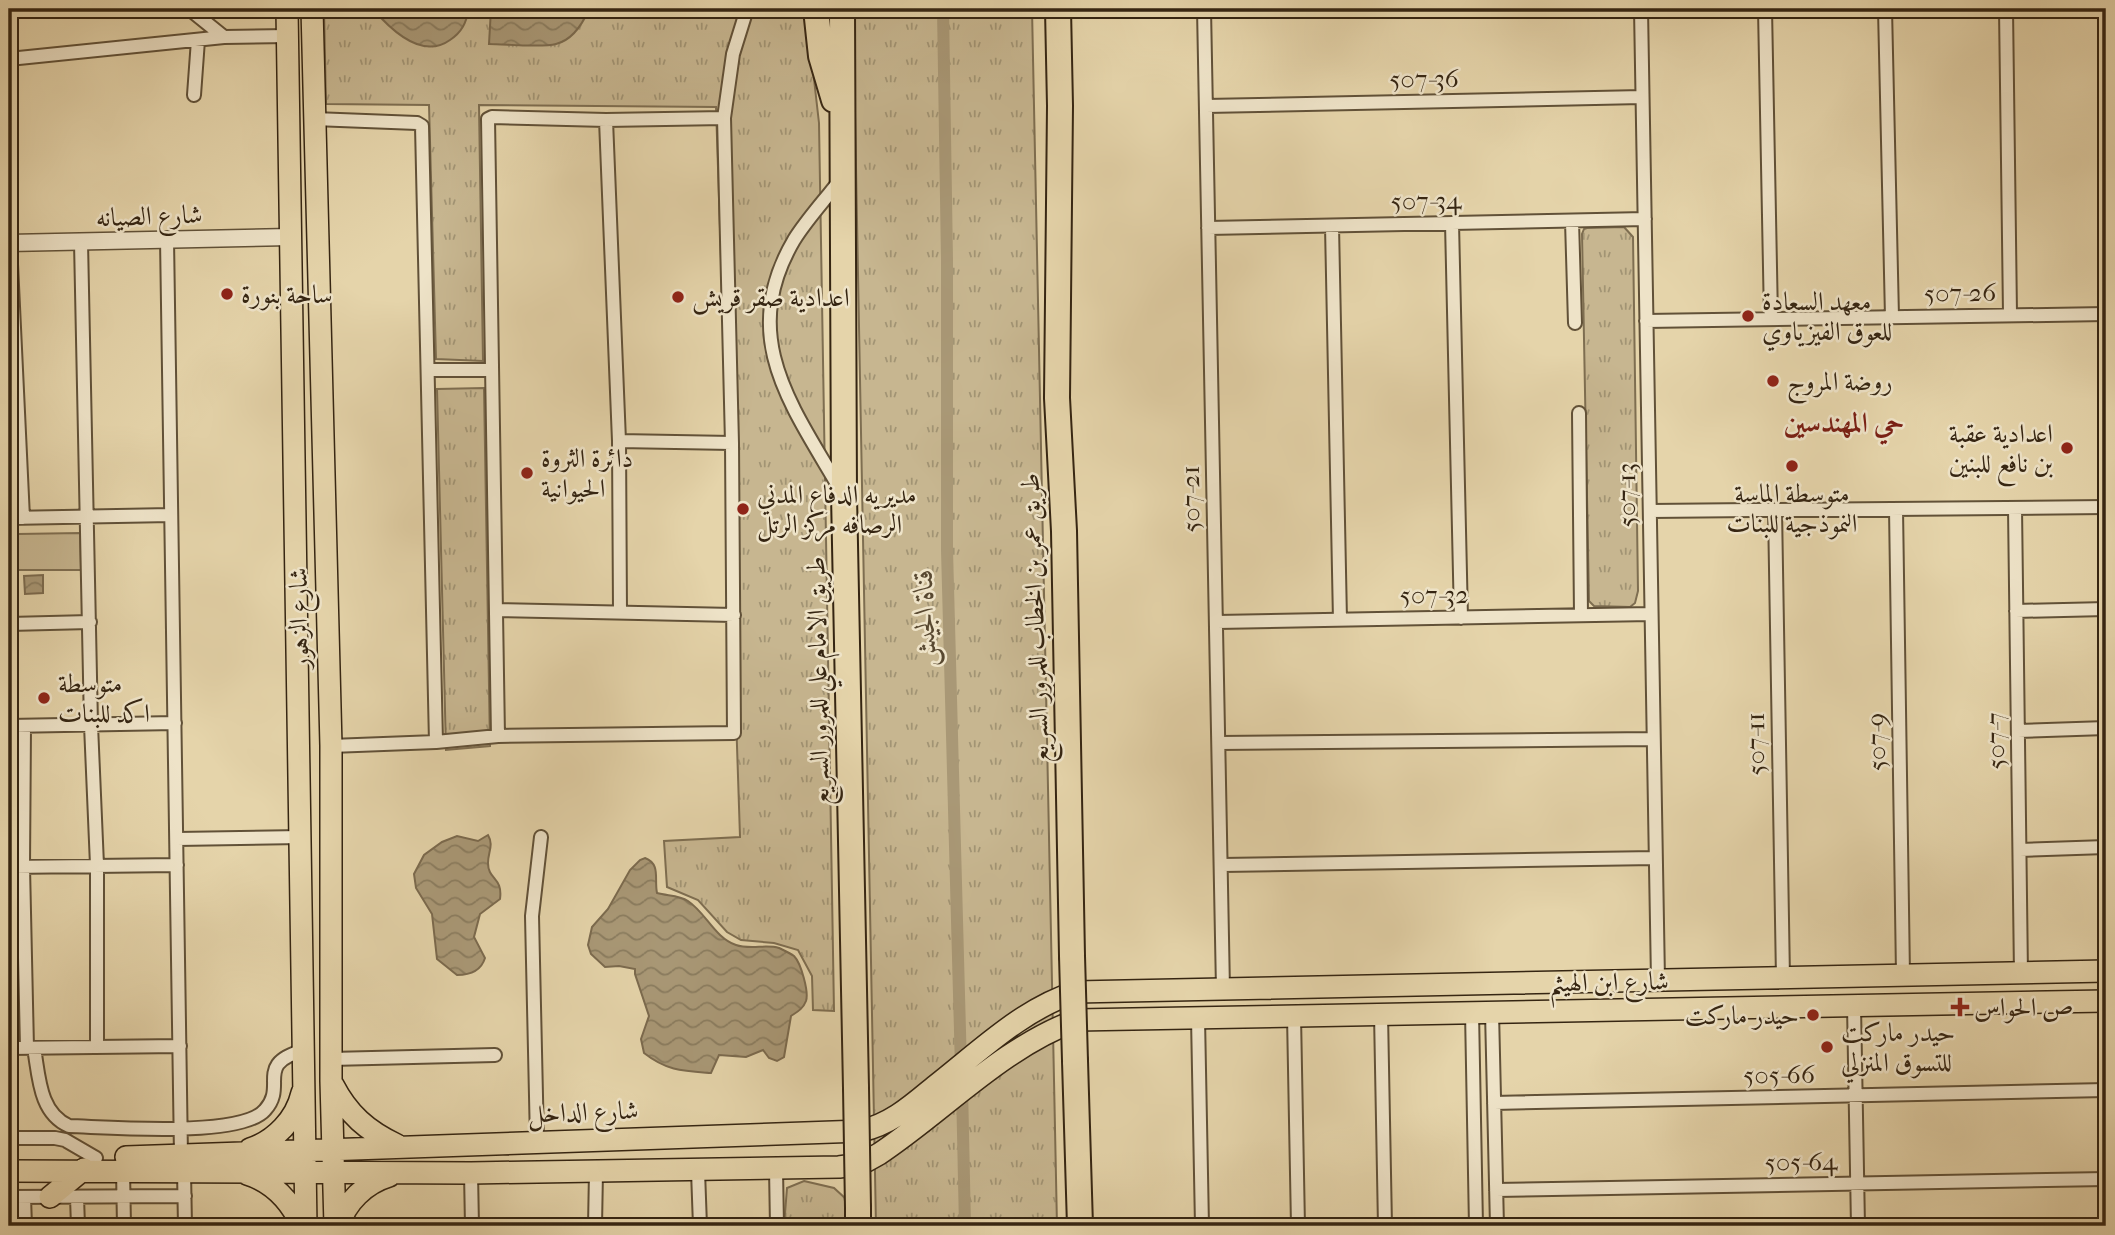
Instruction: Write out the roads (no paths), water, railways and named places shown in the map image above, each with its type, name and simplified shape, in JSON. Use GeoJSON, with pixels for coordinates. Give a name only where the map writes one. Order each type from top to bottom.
{"type":"FeatureCollection","features":[{"type":"Feature","properties":{"kind":"highway","name":"طريق الامام علي للمرور السريع"},"geometry":{"type":"LineString","coordinates":[[842,9],[844,495],[858,1226]]}},
{"type":"Feature","properties":{"kind":"highway","name":"طريق عمر بن الخطاب للمرور السريع"},"geometry":{"type":"LineString","coordinates":[[1058,9],[1060,106],[1057,398],[1064,531],[1080,1226]]}},
{"type":"Feature","properties":{"kind":"highway"},"geometry":{"type":"LineString","coordinates":[[1060,106],[1070,9]]}},
{"type":"Feature","properties":{"kind":"highway"},"geometry":{"type":"LineString","coordinates":[[815,11],[821,56],[842,129]]}},
{"type":"Feature","properties":{"kind":"main road","name":"شارع الزهور"},"geometry":{"type":"LineString","coordinates":[[287,9],[305,1081],[304,1226]]}},
{"type":"Feature","properties":{"kind":"main road","name":"شارع الزهور"},"geometry":{"type":"LineString","coordinates":[[312,9],[331,746],[331,1081],[337,1226]]}},
{"type":"Feature","properties":{"kind":"main road"},"geometry":{"type":"LineString","coordinates":[[289,118],[314,119]]}},
{"type":"Feature","properties":{"kind":"main road"},"geometry":{"type":"LineString","coordinates":[[2105,971],[2106,1001]]}},
{"type":"Feature","properties":{"kind":"main road","name":"شارع ابن الهيثم"},"geometry":{"type":"LineString","coordinates":[[1115,991],[2105,971]]}},
{"type":"Feature","properties":{"kind":"main road"},"geometry":{"type":"LineString","coordinates":[[1266,988],[1267,1016]]}},
{"type":"Feature","properties":{"kind":"main road","name":"شارع الداخل"},"geometry":{"type":"LineString","coordinates":[[9,1160],[90,1164],[239,1162],[305,1149],[861,1131],[885,1124],[1043,1004],[1076,992],[1115,991]]}},
{"type":"Feature","properties":{"kind":"main road","name":"شارع ابن الهيثم"},"geometry":{"type":"LineString","coordinates":[[1113,1020],[2106,1001]]}},
{"type":"Feature","properties":{"kind":"main road","name":"شارع الداخل"},"geometry":{"type":"LineString","coordinates":[[239,1162],[305,1173],[698,1171],[818,1168],[861,1164],[879,1154],[1019,1048],[1076,1020],[1113,1020]]}},
{"type":"Feature","properties":{"kind":"main road"},"geometry":{"type":"LineString","coordinates":[[304,1226],[294,1209],[276,1190],[255,1177],[239,1162],[284,1128],[294,1114],[305,1081]]}},
{"type":"Feature","properties":{"kind":"main road"},"geometry":{"type":"LineString","coordinates":[[331,1081],[342,1102],[358,1121],[377,1136],[399,1146]]}},
{"type":"Feature","properties":{"kind":"main road"},"geometry":{"type":"LineString","coordinates":[[437,1144],[439,1173]]}},
{"type":"Feature","properties":{"kind":"main road","name":"شارع الداخل"},"geometry":{"type":"LineString","coordinates":[[9,1171],[90,1164],[123,1170],[183,1163]]}},
{"type":"Feature","properties":{"kind":"main road"},"geometry":{"type":"LineString","coordinates":[[50,1197],[90,1164]]}},
{"type":"Feature","properties":{"kind":"main road"},"geometry":{"type":"LineString","coordinates":[[337,1226],[349,1204],[363,1189],[380,1179],[399,1173]]}},
{"type":"Feature","properties":{"kind":"street"},"geometry":{"type":"LineString","coordinates":[[192,9],[192,12],[224,37]]}},
{"type":"Feature","properties":{"kind":"street"},"geometry":{"type":"LineString","coordinates":[[331,746],[436,742],[498,736],[734,733],[732,443],[724,118],[733,54],[747,9]]}},
{"type":"Feature","properties":{"kind":"street","name":"507-21"},"geometry":{"type":"LineString","coordinates":[[1203,9],[1223,989]]}},
{"type":"Feature","properties":{"kind":"street","name":"507-13"},"geometry":{"type":"LineString","coordinates":[[1641,9],[1658,980]]}},
{"type":"Feature","properties":{"kind":"street"},"geometry":{"type":"LineString","coordinates":[[1765,9],[1771,319]]}},
{"type":"Feature","properties":{"kind":"street"},"geometry":{"type":"LineString","coordinates":[[1885,9],[1892,317]]}},
{"type":"Feature","properties":{"kind":"street"},"geometry":{"type":"LineString","coordinates":[[2006,9],[2010,314]]}},
{"type":"Feature","properties":{"kind":"street"},"geometry":{"type":"LineString","coordinates":[[9,60],[224,37],[288,36]]}},
{"type":"Feature","properties":{"kind":"street"},"geometry":{"type":"LineString","coordinates":[[194,95],[198,40]]}},
{"type":"Feature","properties":{"kind":"street","name":"507-36"},"geometry":{"type":"LineString","coordinates":[[1206,106],[1642,97]]}},
{"type":"Feature","properties":{"kind":"street"},"geometry":{"type":"LineString","coordinates":[[498,736],[488,119],[724,118]]}},
{"type":"Feature","properties":{"kind":"street"},"geometry":{"type":"LineString","coordinates":[[314,119],[417,123],[422,126],[436,742]]}},
{"type":"Feature","properties":{"kind":"street"},"geometry":{"type":"LineString","coordinates":[[606,120],[619,441],[620,611]]}},
{"type":"Feature","properties":{"kind":"street"},"geometry":{"type":"LineString","coordinates":[[843,177],[796,237],[785,257],[774,288],[770,321],[775,366],[782,387],[844,495]]}},
{"type":"Feature","properties":{"kind":"street","name":"507-34"},"geometry":{"type":"LineString","coordinates":[[1208,228],[1645,219]]}},
{"type":"Feature","properties":{"kind":"street"},"geometry":{"type":"LineString","coordinates":[[1572,221],[1576,323]]}},
{"type":"Feature","properties":{"kind":"street"},"geometry":{"type":"LineString","coordinates":[[1452,223],[1461,618]]}},
{"type":"Feature","properties":{"kind":"street"},"geometry":{"type":"LineString","coordinates":[[1332,226],[1340,620]]}},
{"type":"Feature","properties":{"kind":"street","name":"شارع الصيانه"},"geometry":{"type":"LineString","coordinates":[[9,243],[290,237]]}},
{"type":"Feature","properties":{"kind":"street"},"geometry":{"type":"LineString","coordinates":[[167,239],[181,1128],[185,1226]]}},
{"type":"Feature","properties":{"kind":"street"},"geometry":{"type":"LineString","coordinates":[[81,242],[91,725],[97,865],[97,1047]]}},
{"type":"Feature","properties":{"kind":"street"},"geometry":{"type":"LineString","coordinates":[[9,243],[23,518]]}},
{"type":"Feature","properties":{"kind":"street","name":"507-26"},"geometry":{"type":"LineString","coordinates":[[1646,321],[2106,314]]}},
{"type":"Feature","properties":{"kind":"street"},"geometry":{"type":"LineString","coordinates":[[428,370],[492,370]]}},
{"type":"Feature","properties":{"kind":"street"},"geometry":{"type":"LineString","coordinates":[[1578,413],[1581,615]]}},
{"type":"Feature","properties":{"kind":"street"},"geometry":{"type":"LineString","coordinates":[[619,441],[732,443]]}},
{"type":"Feature","properties":{"kind":"street"},"geometry":{"type":"LineString","coordinates":[[1650,511],[2106,507]]}},
{"type":"Feature","properties":{"kind":"street","name":"507-7"},"geometry":{"type":"LineString","coordinates":[[2015,508],[2021,974]]}},
{"type":"Feature","properties":{"kind":"street","name":"507-9"},"geometry":{"type":"LineString","coordinates":[[1896,509],[1903,975]]}},
{"type":"Feature","properties":{"kind":"street","name":"507-11"},"geometry":{"type":"LineString","coordinates":[[1775,510],[1783,978]]}},
{"type":"Feature","properties":{"kind":"street"},"geometry":{"type":"LineString","coordinates":[[9,518],[171,515]]}},
{"type":"Feature","properties":{"kind":"street"},"geometry":{"type":"LineString","coordinates":[[2017,611],[2106,609]]}},
{"type":"Feature","properties":{"kind":"street"},"geometry":{"type":"LineString","coordinates":[[496,610],[734,615]]}},
{"type":"Feature","properties":{"kind":"street","name":"507-32"},"geometry":{"type":"LineString","coordinates":[[1217,622],[1651,614]]}},
{"type":"Feature","properties":{"kind":"street"},"geometry":{"type":"LineString","coordinates":[[9,624],[90,622]]}},
{"type":"Feature","properties":{"kind":"street"},"geometry":{"type":"LineString","coordinates":[[9,726],[175,723]]}},
{"type":"Feature","properties":{"kind":"street"},"geometry":{"type":"LineString","coordinates":[[24,726],[23,867],[31,1048],[42,1096],[50,1111],[69,1126],[181,1128],[236,1124],[254,1119],[266,1110],[272,1098],[275,1070],[279,1060],[304,1050]]}},
{"type":"Feature","properties":{"kind":"street"},"geometry":{"type":"LineString","coordinates":[[2018,731],[2106,728]]}},
{"type":"Feature","properties":{"kind":"street"},"geometry":{"type":"LineString","coordinates":[[1220,743],[1653,739]]}},
{"type":"Feature","properties":{"kind":"street"},"geometry":{"type":"LineString","coordinates":[[177,839],[301,837]]}},
{"type":"Feature","properties":{"kind":"street"},"geometry":{"type":"LineString","coordinates":[[537,1141],[532,916],[541,837]]}},
{"type":"Feature","properties":{"kind":"street"},"geometry":{"type":"LineString","coordinates":[[2020,850],[2106,847]]}},
{"type":"Feature","properties":{"kind":"street"},"geometry":{"type":"LineString","coordinates":[[1222,864],[1655,858]]}},
{"type":"Feature","properties":{"kind":"street"},"geometry":{"type":"LineString","coordinates":[[9,867],[177,865]]}},
{"type":"Feature","properties":{"kind":"street"},"geometry":{"type":"LineString","coordinates":[[1854,1006],[1858,1226]]}},
{"type":"Feature","properties":{"kind":"street"},"geometry":{"type":"LineString","coordinates":[[1482,1012],[1494,1103],[1497,1226]]}},
{"type":"Feature","properties":{"kind":"street"},"geometry":{"type":"LineString","coordinates":[[1476,1226],[1482,1012]]}},
{"type":"Feature","properties":{"kind":"street"},"geometry":{"type":"LineString","coordinates":[[1381,1014],[1385,1226]]}},
{"type":"Feature","properties":{"kind":"street"},"geometry":{"type":"LineString","coordinates":[[1294,1016],[1298,1226]]}},
{"type":"Feature","properties":{"kind":"street"},"geometry":{"type":"LineString","coordinates":[[1198,1018],[1202,1226]]}},
{"type":"Feature","properties":{"kind":"street"},"geometry":{"type":"LineString","coordinates":[[9,1048],[180,1046]]}},
{"type":"Feature","properties":{"kind":"street"},"geometry":{"type":"LineString","coordinates":[[331,1059],[495,1055]]}},
{"type":"Feature","properties":{"kind":"street","name":"505-66"},"geometry":{"type":"LineString","coordinates":[[1494,1103],[2106,1090]]}},
{"type":"Feature","properties":{"kind":"street"},"geometry":{"type":"LineString","coordinates":[[61,1122],[65,1140],[90,1164]]}},
{"type":"Feature","properties":{"kind":"street"},"geometry":{"type":"LineString","coordinates":[[9,1139],[65,1140]]}},
{"type":"Feature","properties":{"kind":"street"},"geometry":{"type":"LineString","coordinates":[[776,1169],[777,1226]]}},
{"type":"Feature","properties":{"kind":"street"},"geometry":{"type":"LineString","coordinates":[[123,1170],[124,1226]]}},
{"type":"Feature","properties":{"kind":"street"},"geometry":{"type":"LineString","coordinates":[[698,1171],[699,1226]]}},
{"type":"Feature","properties":{"kind":"street"},"geometry":{"type":"LineString","coordinates":[[595,1226],[596,1172]]}},
{"type":"Feature","properties":{"kind":"street"},"geometry":{"type":"LineString","coordinates":[[471,1173],[472,1226]]}},
{"type":"Feature","properties":{"kind":"street","name":"505-64"},"geometry":{"type":"LineString","coordinates":[[1496,1190],[2106,1179]]}},
{"type":"Feature","properties":{"kind":"street"},"geometry":{"type":"LineString","coordinates":[[9,1197],[185,1196]]}},
{"type":"Feature","properties":{"kind":"street"},"geometry":{"type":"LineString","coordinates":[[24,1197],[25,1226]]}},
{"type":"Feature","properties":{"kind":"street"},"geometry":{"type":"LineString","coordinates":[[77,1197],[78,1226]]}},
{"type":"Feature","properties":{"kind":"water"},"geometry":{"type":"Polygon","coordinates":[[[373,9],[469,9],[458,34],[439,45],[429,47],[408,40],[389,26],[373,9]]]}},
{"type":"Feature","properties":{"kind":"water"},"geometry":{"type":"Polygon","coordinates":[[[491,9],[589,9],[580,25],[567,39],[556,44],[533,46],[489,44],[491,9]]]}},
{"type":"Feature","properties":{"kind":"water"},"geometry":{"type":"Polygon","coordinates":[[[43,575],[43,593],[25,594],[24,576],[43,575]]]}},
{"type":"Feature","properties":{"kind":"water"},"geometry":{"type":"Polygon","coordinates":[[[488,835],[491,845],[489,869],[498,882],[500,899],[480,914],[474,937],[485,958],[481,966],[466,974],[457,975],[437,959],[432,914],[416,888],[414,874],[424,855],[442,842],[457,836],[478,841],[488,835]]]}},
{"type":"Feature","properties":{"kind":"water"},"geometry":{"type":"Polygon","coordinates":[[[645,858],[655,868],[657,893],[688,901],[729,942],[741,946],[779,948],[797,960],[807,997],[800,1010],[791,1016],[784,1057],[777,1061],[769,1058],[763,1050],[746,1057],[719,1055],[711,1073],[668,1067],[644,1053],[641,1039],[649,1016],[635,969],[605,967],[591,954],[588,945],[592,927],[608,909],[630,870],[645,858]]]}},
{"type":"Feature","properties":{"kind":"waterway","name":"قناة الجيش"},"geometry":{"type":"LineString","coordinates":[[943,9],[947,260],[947,550],[961,1068]]}},
{"type":"Feature","properties":{"kind":"waterway","name":"قناة الجيش"},"geometry":{"type":"LineString","coordinates":[[962,1087],[965,1226]]}},
{"type":"Feature","properties":{"kind":"place","name":"ساحة بنورة"},"geometry":{"type":"Point","coordinates":[227,294]}},
{"type":"Feature","properties":{"kind":"place","name":"اعدادية صقر قريش"},"geometry":{"type":"Point","coordinates":[678,297]}},
{"type":"Feature","properties":{"kind":"place","name":"معهد السعادة للعوق الفيزياوي"},"geometry":{"type":"Point","coordinates":[1748,316]}},
{"type":"Feature","properties":{"kind":"place","name":"روضة المروج"},"geometry":{"type":"Point","coordinates":[1773,381]}},
{"type":"Feature","properties":{"kind":"place","name":"اعدادية عقبة بن نافع للبنين"},"geometry":{"type":"Point","coordinates":[2067,448]}},
{"type":"Feature","properties":{"kind":"place","name":"متوسطة الماسة النموذجية للبنات"},"geometry":{"type":"Point","coordinates":[1792,466]}},
{"type":"Feature","properties":{"kind":"place","name":"دائرة الثروة الحيوانية"},"geometry":{"type":"Point","coordinates":[527,473]}},
{"type":"Feature","properties":{"kind":"place","name":"مديريه الدفاع المدني الرصافه مركز الرتل"},"geometry":{"type":"Point","coordinates":[743,509]}},
{"type":"Feature","properties":{"kind":"place","name":"متوسطة اكد للبنات"},"geometry":{"type":"Point","coordinates":[44,698]}},
{"type":"Feature","properties":{"kind":"place","name":"ص الحواس"},"geometry":{"type":"Point","coordinates":[1960,1007]}},
{"type":"Feature","properties":{"kind":"place","name":"حيدر ماركت"},"geometry":{"type":"Point","coordinates":[1813,1015]}},
{"type":"Feature","properties":{"kind":"place","name":"حيدر ماركت للتسوق المنزلي"},"geometry":{"type":"Point","coordinates":[1827,1047]}},
{"type":"Feature","properties":{"kind":"district","name":"حي المهندسين"},"geometry":{"type":"Point","coordinates":[1844,422]}}]}
